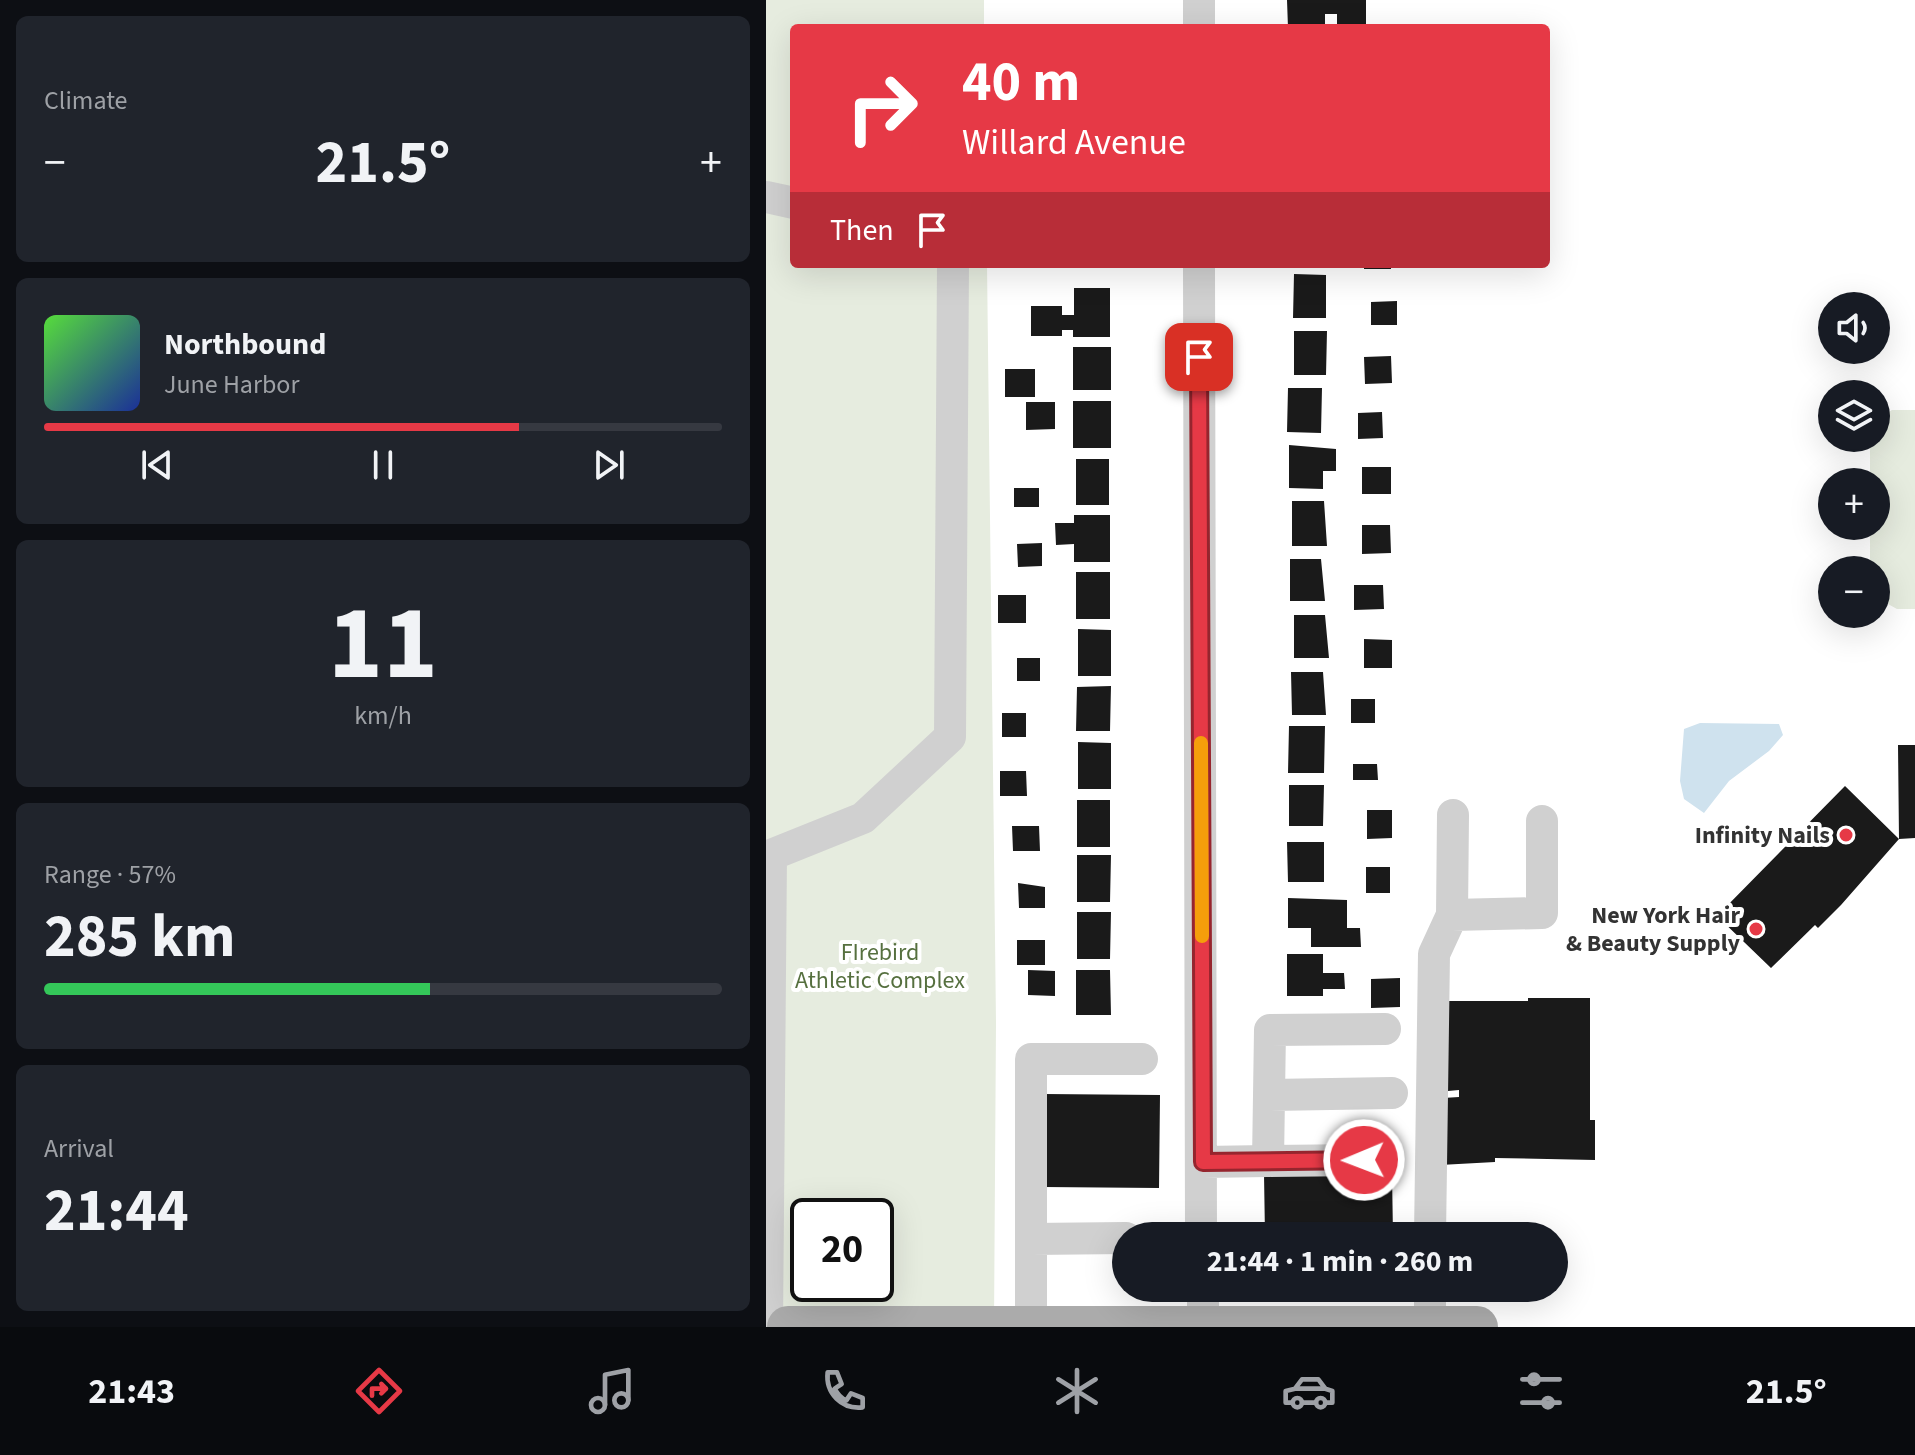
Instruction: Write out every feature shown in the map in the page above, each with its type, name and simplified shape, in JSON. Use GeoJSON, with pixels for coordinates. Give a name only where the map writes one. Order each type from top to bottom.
{"type":"FeatureCollection","features":[{"type":"Feature","properties":{"kind":"main road"},"geometry":{"type":"LineString","coordinates":[[788,1327],[1477,1327]]}},
{"type":"Feature","properties":{"kind":"street"},"geometry":{"type":"LineString","coordinates":[[1199,0],[1199,24]]}},
{"type":"Feature","properties":{"kind":"street"},"geometry":{"type":"LineString","coordinates":[[766,197],[790,202]]}},
{"type":"Feature","properties":{"kind":"street"},"geometry":{"type":"LineString","coordinates":[[767,1327],[771,855],[863,818],[950,737],[953,268]]}},
{"type":"Feature","properties":{"kind":"street"},"geometry":{"type":"LineString","coordinates":[[1199,268],[1201,1222]]}},
{"type":"Feature","properties":{"kind":"street"},"geometry":{"type":"LineString","coordinates":[[1430,1222],[1434,954],[1452,915],[1453,815]]}},
{"type":"Feature","properties":{"kind":"street"},"geometry":{"type":"LineString","coordinates":[[1452,915],[1542,913],[1542,821]]}},
{"type":"Feature","properties":{"kind":"street"},"geometry":{"type":"LineString","coordinates":[[1268,1161],[1270,1030],[1385,1029]]}},
{"type":"Feature","properties":{"kind":"street"},"geometry":{"type":"LineString","coordinates":[[1031,1326],[1031,1059],[1142,1059]]}},
{"type":"Feature","properties":{"kind":"street"},"geometry":{"type":"LineString","coordinates":[[1269,1095],[1392,1093]]}},
{"type":"Feature","properties":{"kind":"street"},"geometry":{"type":"LineString","coordinates":[[1203,1162],[1364,1160]]}},
{"type":"Feature","properties":{"kind":"street"},"geometry":{"type":"LineString","coordinates":[[1031,1239],[1112,1238]]}},
{"type":"Feature","properties":{"kind":"street"},"geometry":{"type":"LineString","coordinates":[[1203,1302],[1203,1326]]}},
{"type":"Feature","properties":{"kind":"street"},"geometry":{"type":"LineString","coordinates":[[1430,1302],[1430,1327]]}},
{"type":"Feature","properties":{"kind":"green space","name":"FIrebird Athletic Complex"},"geometry":{"type":"Polygon","coordinates":[[[766,0],[984,0],[984,24],[790,24],[790,268],[987,268],[996,1023],[994,1326],[766,1327],[766,0]]]}},
{"type":"Feature","properties":{"kind":"green space"},"geometry":{"type":"Polygon","coordinates":[[[1915,410],[1915,609],[1897,609],[1890,605],[1890,556],[1870,556],[1870,540],[1890,540],[1890,468],[1870,468],[1870,452],[1890,452],[1890,411],[1915,410]]]}},
{"type":"Feature","properties":{"kind":"water"},"geometry":{"type":"Polygon","coordinates":[[[1700,723],[1779,724],[1783,735],[1769,751],[1729,781],[1704,813],[1684,799],[1680,781],[1684,729],[1700,723]]]}},
{"type":"Feature","properties":{"kind":"building"},"geometry":{"type":"Polygon","coordinates":[[[1287,0],[1366,0],[1366,24],[1337,24],[1337,14],[1325,14],[1325,24],[1288,24],[1287,0]]]}},
{"type":"Feature","properties":{"kind":"building"},"geometry":{"type":"Polygon","coordinates":[[[1294,274],[1326,275],[1326,318],[1293,318],[1294,274]]]}},
{"type":"Feature","properties":{"kind":"building"},"geometry":{"type":"Polygon","coordinates":[[[1074,288],[1110,288],[1110,337],[1073,337],[1073,330],[1062,330],[1062,336],[1031,336],[1031,306],[1062,306],[1062,315],[1074,315],[1074,288]]]}},
{"type":"Feature","properties":{"kind":"building"},"geometry":{"type":"Polygon","coordinates":[[[1397,301],[1397,325],[1371,325],[1371,302],[1397,301]]]}},
{"type":"Feature","properties":{"kind":"building"},"geometry":{"type":"Polygon","coordinates":[[[1294,331],[1327,331],[1326,375],[1294,375],[1294,331]]]}},
{"type":"Feature","properties":{"kind":"building"},"geometry":{"type":"Polygon","coordinates":[[[1073,347],[1111,347],[1111,390],[1073,390],[1073,347]]]}},
{"type":"Feature","properties":{"kind":"building"},"geometry":{"type":"Polygon","coordinates":[[[1391,356],[1392,383],[1365,384],[1364,357],[1391,356]]]}},
{"type":"Feature","properties":{"kind":"building"},"geometry":{"type":"Polygon","coordinates":[[[1005,369],[1035,369],[1035,397],[1005,397],[1005,369]]]}},
{"type":"Feature","properties":{"kind":"building"},"geometry":{"type":"Polygon","coordinates":[[[1288,388],[1322,388],[1321,433],[1287,432],[1288,388]]]}},
{"type":"Feature","properties":{"kind":"building"},"geometry":{"type":"Polygon","coordinates":[[[1073,401],[1111,401],[1111,448],[1073,448],[1073,401]]]}},
{"type":"Feature","properties":{"kind":"building"},"geometry":{"type":"Polygon","coordinates":[[[1026,402],[1055,402],[1055,429],[1026,430],[1026,402]]]}},
{"type":"Feature","properties":{"kind":"building"},"geometry":{"type":"Polygon","coordinates":[[[1382,412],[1383,438],[1358,439],[1358,413],[1382,412]]]}},
{"type":"Feature","properties":{"kind":"building"},"geometry":{"type":"Polygon","coordinates":[[[1289,445],[1336,449],[1336,471],[1323,471],[1323,489],[1289,488],[1289,445]]]}},
{"type":"Feature","properties":{"kind":"building"},"geometry":{"type":"Polygon","coordinates":[[[1076,459],[1109,459],[1109,505],[1076,505],[1076,459]]]}},
{"type":"Feature","properties":{"kind":"building"},"geometry":{"type":"Polygon","coordinates":[[[1362,467],[1391,467],[1391,494],[1362,494],[1362,467]]]}},
{"type":"Feature","properties":{"kind":"building"},"geometry":{"type":"Polygon","coordinates":[[[1014,488],[1039,488],[1039,507],[1014,507],[1014,488]]]}},
{"type":"Feature","properties":{"kind":"building"},"geometry":{"type":"Polygon","coordinates":[[[1292,501],[1324,501],[1327,546],[1292,546],[1292,501]]]}},
{"type":"Feature","properties":{"kind":"building"},"geometry":{"type":"Polygon","coordinates":[[[1074,515],[1110,515],[1110,562],[1074,562],[1074,544],[1056,545],[1055,523],[1074,523],[1074,515]]]}},
{"type":"Feature","properties":{"kind":"building"},"geometry":{"type":"Polygon","coordinates":[[[1362,525],[1390,525],[1391,553],[1362,554],[1362,525]]]}},
{"type":"Feature","properties":{"kind":"building"},"geometry":{"type":"Polygon","coordinates":[[[1042,543],[1042,566],[1018,567],[1017,544],[1042,543]]]}},
{"type":"Feature","properties":{"kind":"building"},"geometry":{"type":"Polygon","coordinates":[[[1290,559],[1321,559],[1325,601],[1290,601],[1290,559]]]}},
{"type":"Feature","properties":{"kind":"building"},"geometry":{"type":"Polygon","coordinates":[[[1076,572],[1110,572],[1110,619],[1076,619],[1076,572]]]}},
{"type":"Feature","properties":{"kind":"building"},"geometry":{"type":"Polygon","coordinates":[[[1354,585],[1383,585],[1384,609],[1354,610],[1354,585]]]}},
{"type":"Feature","properties":{"kind":"building"},"geometry":{"type":"Polygon","coordinates":[[[998,595],[1026,595],[1026,623],[998,623],[998,595]]]}},
{"type":"Feature","properties":{"kind":"building"},"geometry":{"type":"Polygon","coordinates":[[[1294,615],[1325,615],[1329,658],[1294,658],[1294,615]]]}},
{"type":"Feature","properties":{"kind":"building"},"geometry":{"type":"Polygon","coordinates":[[[1078,629],[1111,630],[1111,676],[1078,676],[1078,629]]]}},
{"type":"Feature","properties":{"kind":"building"},"geometry":{"type":"Polygon","coordinates":[[[1364,639],[1392,640],[1392,668],[1364,668],[1364,639]]]}},
{"type":"Feature","properties":{"kind":"building"},"geometry":{"type":"Polygon","coordinates":[[[1017,658],[1040,658],[1040,681],[1017,681],[1017,658]]]}},
{"type":"Feature","properties":{"kind":"building"},"geometry":{"type":"Polygon","coordinates":[[[1291,672],[1323,672],[1326,715],[1292,715],[1291,672]]]}},
{"type":"Feature","properties":{"kind":"building"},"geometry":{"type":"Polygon","coordinates":[[[1111,686],[1110,731],[1076,731],[1077,687],[1111,686]]]}},
{"type":"Feature","properties":{"kind":"building"},"geometry":{"type":"Polygon","coordinates":[[[1351,699],[1375,699],[1375,723],[1351,723],[1351,699]]]}},
{"type":"Feature","properties":{"kind":"building"},"geometry":{"type":"Polygon","coordinates":[[[1002,713],[1026,713],[1026,737],[1002,737],[1002,713]]]}},
{"type":"Feature","properties":{"kind":"building"},"geometry":{"type":"Polygon","coordinates":[[[1289,726],[1325,726],[1324,773],[1288,773],[1289,726]]]}},
{"type":"Feature","properties":{"kind":"building"},"geometry":{"type":"Polygon","coordinates":[[[1078,742],[1111,743],[1111,789],[1078,789],[1078,742]]]}},
{"type":"Feature","properties":{"kind":"building"},"geometry":{"type":"Polygon","coordinates":[[[1898,745],[1915,745],[1915,838],[1899,839],[1898,745]]]}},
{"type":"Feature","properties":{"kind":"building"},"geometry":{"type":"Polygon","coordinates":[[[1353,764],[1377,764],[1378,780],[1353,780],[1353,764]]]}},
{"type":"Feature","properties":{"kind":"building"},"geometry":{"type":"Polygon","coordinates":[[[1000,771],[1026,771],[1027,796],[1000,796],[1000,771]]]}},
{"type":"Feature","properties":{"kind":"building"},"geometry":{"type":"Polygon","coordinates":[[[1289,785],[1324,785],[1323,826],[1289,826],[1289,785]]]}},
{"type":"Feature","properties":{"kind":"building"},"geometry":{"type":"Polygon","coordinates":[[[1845,786],[1899,839],[1841,905],[1818,928],[1815,925],[1771,968],[1717,916],[1845,786]]]}},
{"type":"Feature","properties":{"kind":"building"},"geometry":{"type":"Polygon","coordinates":[[[1077,800],[1110,800],[1110,847],[1077,847],[1077,800]]]}},
{"type":"Feature","properties":{"kind":"building"},"geometry":{"type":"Polygon","coordinates":[[[1367,810],[1392,810],[1392,838],[1367,839],[1367,810]]]}},
{"type":"Feature","properties":{"kind":"building"},"geometry":{"type":"Polygon","coordinates":[[[1012,826],[1039,826],[1040,851],[1013,851],[1012,826]]]}},
{"type":"Feature","properties":{"kind":"building"},"geometry":{"type":"Polygon","coordinates":[[[1287,842],[1324,842],[1324,882],[1288,882],[1287,842]]]}},
{"type":"Feature","properties":{"kind":"building"},"geometry":{"type":"Polygon","coordinates":[[[1077,855],[1111,855],[1110,902],[1077,902],[1077,855]]]}},
{"type":"Feature","properties":{"kind":"building"},"geometry":{"type":"Polygon","coordinates":[[[1366,867],[1390,867],[1390,893],[1366,893],[1366,867]]]}},
{"type":"Feature","properties":{"kind":"building"},"geometry":{"type":"Polygon","coordinates":[[[1018,883],[1045,887],[1045,908],[1019,908],[1018,883]]]}},
{"type":"Feature","properties":{"kind":"building"},"geometry":{"type":"Polygon","coordinates":[[[1288,898],[1347,900],[1347,928],[1360,928],[1361,947],[1311,947],[1311,928],[1288,928],[1288,898]]]}},
{"type":"Feature","properties":{"kind":"building"},"geometry":{"type":"Polygon","coordinates":[[[1077,912],[1111,912],[1110,959],[1077,959],[1077,912]]]}},
{"type":"Feature","properties":{"kind":"building"},"geometry":{"type":"Polygon","coordinates":[[[1017,940],[1045,940],[1045,965],[1017,965],[1017,940]]]}},
{"type":"Feature","properties":{"kind":"building"},"geometry":{"type":"Polygon","coordinates":[[[1287,954],[1323,954],[1323,973],[1344,973],[1345,989],[1323,989],[1323,996],[1287,996],[1287,954]]]}},
{"type":"Feature","properties":{"kind":"building"},"geometry":{"type":"Polygon","coordinates":[[[1028,970],[1055,971],[1055,996],[1028,995],[1028,970]]]}},
{"type":"Feature","properties":{"kind":"building"},"geometry":{"type":"Polygon","coordinates":[[[1076,970],[1110,970],[1111,1015],[1076,1015],[1076,970]]]}},
{"type":"Feature","properties":{"kind":"building"},"geometry":{"type":"Polygon","coordinates":[[[1400,978],[1400,1007],[1371,1008],[1371,979],[1400,978]]]}},
{"type":"Feature","properties":{"kind":"building"},"geometry":{"type":"Polygon","coordinates":[[[1528,998],[1590,998],[1590,1120],[1595,1120],[1595,1160],[1495,1158],[1495,1162],[1440,1165],[1443,1098],[1459,1097],[1459,1090],[1448,1091],[1447,1001],[1528,1001],[1528,998]]]}},
{"type":"Feature","properties":{"kind":"building"},"geometry":{"type":"Polygon","coordinates":[[[1044,1094],[1160,1095],[1159,1188],[1044,1187],[1044,1094]]]}},
{"type":"Feature","properties":{"kind":"building"},"geometry":{"type":"Polygon","coordinates":[[[1392,1173],[1393,1222],[1265,1222],[1264,1174],[1392,1173]]]}},
{"type":"Feature","properties":{"kind":"slow traffic"},"geometry":{"type":"LineString","coordinates":[[1201,743],[1202,936]]}},
{"type":"Feature","properties":{"kind":"place","name":"Infinity Nails"},"geometry":{"type":"Point","coordinates":[1846,835]}},
{"type":"Feature","properties":{"kind":"place","name":"New York Hair & Beauty Supply"},"geometry":{"type":"Point","coordinates":[1756,929]}},
{"type":"Feature","properties":{"kind":"route"},"geometry":{"type":"LineString","coordinates":[[1199,357],[1203,1162],[1364,1160]]}}]}
